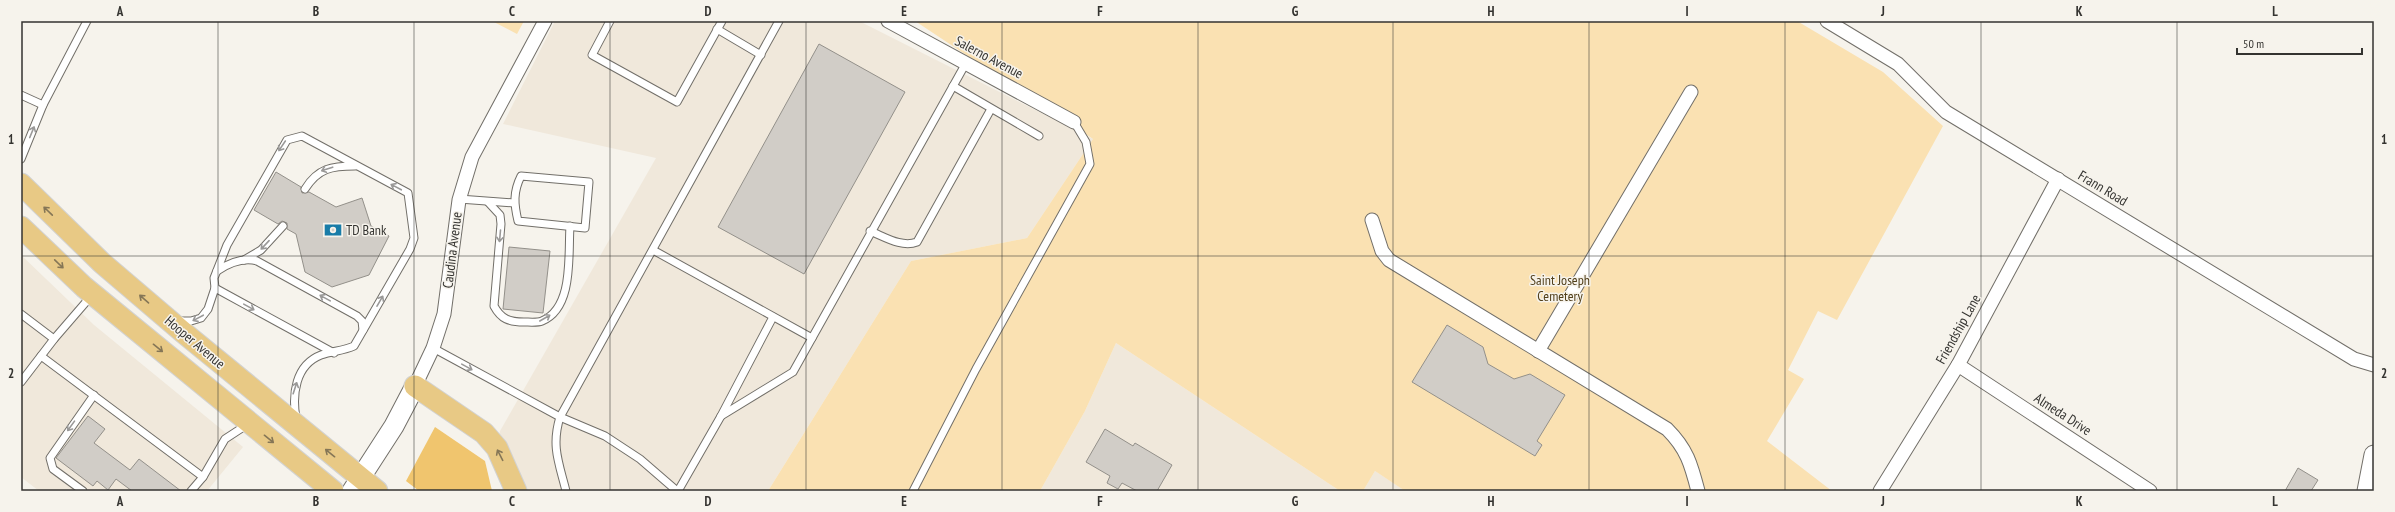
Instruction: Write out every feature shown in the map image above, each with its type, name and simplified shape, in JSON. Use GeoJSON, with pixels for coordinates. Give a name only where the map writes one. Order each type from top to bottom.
{"type":"FeatureCollection","features":[{"type":"Feature","properties":{"kind":"main road","name":"Hooper Avenue"},"geometry":{"type":"LineString","coordinates":[[21,184],[102,263],[163,316],[297,426],[356,484],[377,491]]}},
{"type":"Feature","properties":{"kind":"main road","name":"Hooper Avenue"},"geometry":{"type":"LineString","coordinates":[[21,227],[92,295],[333,491]]}},
{"type":"Feature","properties":{"kind":"main road"},"geometry":{"type":"LineString","coordinates":[[415,386],[484,433],[497,448],[516,491]]}},
{"type":"Feature","properties":{"kind":"street","name":"Caudina Avenue"},"geometry":{"type":"LineString","coordinates":[[356,484],[394,426],[433,348],[444,314],[459,199],[472,158],[545,21]]}},
{"type":"Feature","properties":{"kind":"street","name":"Salerno Avenue"},"geometry":{"type":"LineString","coordinates":[[888,21],[1074,122]]}},
{"type":"Feature","properties":{"kind":"street","name":"Frann Road"},"geometry":{"type":"LineString","coordinates":[[1827,21],[1898,64],[1946,112],[2354,359],[2374,365]]}},
{"type":"Feature","properties":{"kind":"street"},"geometry":{"type":"LineString","coordinates":[[1538,351],[1691,92]]}},
{"type":"Feature","properties":{"kind":"street","name":"Friendship Lane"},"geometry":{"type":"LineString","coordinates":[[1880,491],[1958,365],[2058,179]]}},
{"type":"Feature","properties":{"kind":"street"},"geometry":{"type":"LineString","coordinates":[[1372,220],[1382,250],[1389,260],[1667,429],[1680,443],[1689,457],[1698,491]]}},
{"type":"Feature","properties":{"kind":"street","name":"Almeda Drive"},"geometry":{"type":"LineString","coordinates":[[1958,365],[2150,491]]}},
{"type":"Feature","properties":{"kind":"street"},"geometry":{"type":"LineString","coordinates":[[2367,491],[2374,455]]}},
{"type":"Feature","properties":{"kind":"lane"},"geometry":{"type":"LineString","coordinates":[[21,159],[43,105],[87,21]]}},
{"type":"Feature","properties":{"kind":"lane"},"geometry":{"type":"LineString","coordinates":[[610,21],[592,54],[677,102],[722,21]]}},
{"type":"Feature","properties":{"kind":"lane"},"geometry":{"type":"LineString","coordinates":[[566,491],[555,448],[555,434],[560,417],[779,21]]}},
{"type":"Feature","properties":{"kind":"lane"},"geometry":{"type":"LineString","coordinates":[[717,29],[761,55]]}},
{"type":"Feature","properties":{"kind":"lane"},"geometry":{"type":"LineString","coordinates":[[721,416],[793,372],[870,231],[966,63]]}},
{"type":"Feature","properties":{"kind":"lane"},"geometry":{"type":"LineString","coordinates":[[953,86],[1038,136]]}},
{"type":"Feature","properties":{"kind":"lane"},"geometry":{"type":"LineString","coordinates":[[21,95],[43,105]]}},
{"type":"Feature","properties":{"kind":"lane"},"geometry":{"type":"LineString","coordinates":[[870,231],[900,243],[910,245],[917,242],[991,109]]}},
{"type":"Feature","properties":{"kind":"lane"},"geometry":{"type":"LineString","coordinates":[[913,491],[976,369],[1090,164],[1086,142],[1074,122]]}},
{"type":"Feature","properties":{"kind":"lane"},"geometry":{"type":"LineString","coordinates":[[163,316],[178,321],[191,321],[201,318],[208,309],[215,288],[214,278],[227,245],[287,140],[302,136],[408,193],[414,238],[354,346],[334,353],[321,355],[307,364],[296,384],[293,394],[297,426]]}},
{"type":"Feature","properties":{"kind":"lane"},"geometry":{"type":"LineString","coordinates":[[305,189],[319,171],[329,167],[357,166]]}},
{"type":"Feature","properties":{"kind":"lane"},"geometry":{"type":"LineString","coordinates":[[521,176],[589,182],[585,228],[518,221],[514,203],[517,185],[521,176]]}},
{"type":"Feature","properties":{"kind":"lane"},"geometry":{"type":"LineString","coordinates":[[459,199],[514,203]]}},
{"type":"Feature","properties":{"kind":"lane"},"geometry":{"type":"LineString","coordinates":[[488,202],[500,215],[501,224],[494,306],[499,316],[509,321],[541,321],[557,310],[565,296],[570,226]]}},
{"type":"Feature","properties":{"kind":"lane"},"geometry":{"type":"LineString","coordinates":[[216,272],[226,265],[244,260],[261,250],[283,226]]}},
{"type":"Feature","properties":{"kind":"lane"},"geometry":{"type":"LineString","coordinates":[[653,250],[812,338]]}},
{"type":"Feature","properties":{"kind":"lane"},"geometry":{"type":"LineString","coordinates":[[244,260],[257,261],[357,316],[362,321],[363,330]]}},
{"type":"Feature","properties":{"kind":"lane"},"geometry":{"type":"LineString","coordinates":[[215,288],[334,353]]}},
{"type":"Feature","properties":{"kind":"lane"},"geometry":{"type":"LineString","coordinates":[[21,382],[54,339],[92,295]]}},
{"type":"Feature","properties":{"kind":"lane"},"geometry":{"type":"LineString","coordinates":[[21,314],[54,339]]}},
{"type":"Feature","properties":{"kind":"lane"},"geometry":{"type":"LineString","coordinates":[[433,348],[560,417],[605,436],[640,458],[677,491],[721,416],[773,317]]}},
{"type":"Feature","properties":{"kind":"lane"},"geometry":{"type":"LineString","coordinates":[[41,356],[204,477]]}},
{"type":"Feature","properties":{"kind":"lane"},"geometry":{"type":"LineString","coordinates":[[83,491],[53,468],[50,458],[94,395]]}},
{"type":"Feature","properties":{"kind":"lane"},"geometry":{"type":"LineString","coordinates":[[191,491],[204,477],[225,439],[250,423]]}},
{"type":"Feature","properties":{"kind":"shaded area"},"geometry":{"type":"Polygon","coordinates":[[[555,21],[859,21],[1093,139],[1027,238],[911,261],[768,491],[515,491],[497,446],[500,431],[656,158],[503,124],[555,21]]]}},
{"type":"Feature","properties":{"kind":"shaded area"},"geometry":{"type":"Polygon","coordinates":[[[21,255],[94,325],[243,447],[207,491],[39,491],[21,477],[21,255]]]}},
{"type":"Feature","properties":{"kind":"shaded area"},"geometry":{"type":"Polygon","coordinates":[[[1116,343],[1340,491],[1040,491],[1085,411],[1116,343]]]}},
{"type":"Feature","properties":{"kind":"shaded area"},"geometry":{"type":"Polygon","coordinates":[[[435,427],[485,461],[492,491],[419,491],[406,481],[435,427]]]}},
{"type":"Feature","properties":{"kind":"shaded area"},"geometry":{"type":"Polygon","coordinates":[[[1375,471],[1405,491],[1363,491],[1375,471]]]}},
{"type":"Feature","properties":{"kind":"green space"},"geometry":{"type":"Polygon","coordinates":[[[492,21],[524,21],[517,34],[492,21]]]}},
{"type":"Feature","properties":{"kind":"green space","name":"Saint Joseph Cemetery"},"geometry":{"type":"Polygon","coordinates":[[[915,21],[1797,21],[1883,72],[1943,126],[1837,320],[1818,311],[1788,370],[1804,379],[1767,441],[1832,491],[1405,491],[1375,471],[1363,491],[1340,491],[1116,343],[1085,411],[1040,491],[768,491],[911,261],[1027,238],[1093,139],[915,21]]]}},
{"type":"Feature","properties":{"kind":"building"},"geometry":{"type":"Polygon","coordinates":[[[819,44],[905,92],[804,274],[718,227],[819,44]]]}},
{"type":"Feature","properties":{"kind":"building","name":"TD Bank"},"geometry":{"type":"Polygon","coordinates":[[[276,172],[301,187],[302,193],[309,192],[336,207],[362,198],[371,226],[389,236],[369,275],[332,287],[305,272],[296,234],[287,229],[287,223],[282,221],[278,224],[254,210],[276,172]]]}},
{"type":"Feature","properties":{"kind":"building"},"geometry":{"type":"Polygon","coordinates":[[[509,247],[550,251],[543,313],[503,309],[509,247]]]}},
{"type":"Feature","properties":{"kind":"building"},"geometry":{"type":"Polygon","coordinates":[[[1447,325],[1483,347],[1488,364],[1514,379],[1530,374],[1565,395],[1537,441],[1542,445],[1535,456],[1412,382],[1447,325]]]}},
{"type":"Feature","properties":{"kind":"building"},"geometry":{"type":"Polygon","coordinates":[[[88,416],[105,429],[94,443],[130,470],[139,459],[181,491],[132,491],[116,479],[108,490],[97,481],[93,486],[56,458],[88,416]]]}},
{"type":"Feature","properties":{"kind":"building"},"geometry":{"type":"Polygon","coordinates":[[[1105,429],[1133,446],[1135,443],[1172,465],[1157,491],[1137,491],[1122,483],[1118,489],[1107,483],[1110,476],[1086,462],[1105,429]]]}},
{"type":"Feature","properties":{"kind":"building"},"geometry":{"type":"Polygon","coordinates":[[[2298,468],[2318,480],[2311,491],[2285,491],[2298,468]]]}},
{"type":"Feature","properties":{"kind":"place","name":"TD Bank"},"geometry":{"type":"Point","coordinates":[333,230]}}]}
